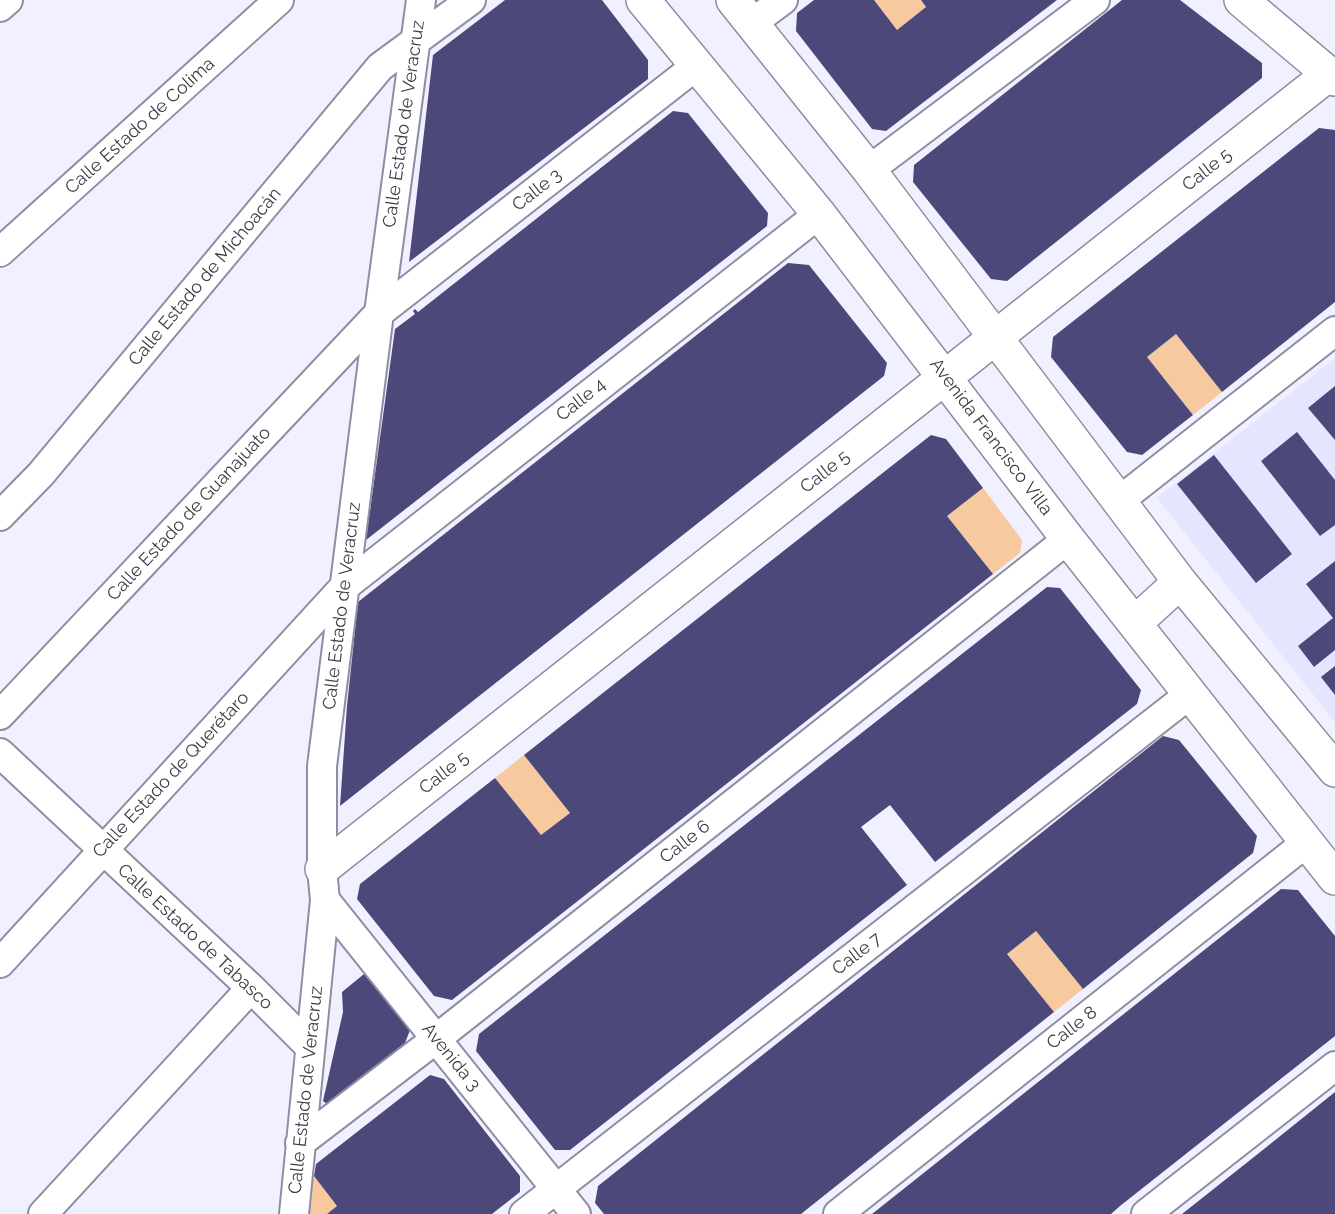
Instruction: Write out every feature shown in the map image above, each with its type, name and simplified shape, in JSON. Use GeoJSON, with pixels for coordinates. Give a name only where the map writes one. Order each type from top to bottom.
{"type":"FeatureCollection","features":[{"type":"Feature","properties":{"kind":"main road","name":"Avenida Francisco Villa"},"geometry":{"type":"LineString","coordinates":[[643,0],[819,214],[1068,538],[1335,878]]}},
{"type":"Feature","properties":{"kind":"main road"},"geometry":{"type":"LineString","coordinates":[[1241,0],[1332,77]]}},
{"type":"Feature","properties":{"kind":"main road"},"geometry":{"type":"LineString","coordinates":[[743,12],[869,170],[1180,582],[1335,770]]}},
{"type":"Feature","properties":{"kind":"main road","name":"Calle 5"},"geometry":{"type":"LineString","coordinates":[[324,885],[946,377],[1332,77]]}},
{"type":"Feature","properties":{"kind":"main road"},"geometry":{"type":"LineString","coordinates":[[1136,622],[1180,582]]}},
{"type":"Feature","properties":{"kind":"street"},"geometry":{"type":"LineString","coordinates":[[0,7],[8,0]]}},
{"type":"Feature","properties":{"kind":"street","name":"Calle Estado de Colima"},"geometry":{"type":"LineString","coordinates":[[0,252],[279,0]]}},
{"type":"Feature","properties":{"kind":"street","name":"Calle Estado de Veracruz"},"geometry":{"type":"LineString","coordinates":[[294,1214],[324,885],[322,766],[421,0]]}},
{"type":"Feature","properties":{"kind":"street","name":"Calle Estado de Michoacán"},"geometry":{"type":"LineString","coordinates":[[0,516],[48,465],[380,67],[471,0]]}},
{"type":"Feature","properties":{"kind":"street"},"geometry":{"type":"LineString","coordinates":[[743,12],[783,0]]}},
{"type":"Feature","properties":{"kind":"street"},"geometry":{"type":"LineString","coordinates":[[869,170],[1095,0]]}},
{"type":"Feature","properties":{"kind":"street","name":"Calle 3"},"geometry":{"type":"LineString","coordinates":[[379,313],[696,66]]}},
{"type":"Feature","properties":{"kind":"street","name":"Calle 4"},"geometry":{"type":"LineString","coordinates":[[344,587],[819,214]]}},
{"type":"Feature","properties":{"kind":"street","name":"Calle Estado de Guanajuato"},"geometry":{"type":"LineString","coordinates":[[0,715],[379,313]]}},
{"type":"Feature","properties":{"kind":"street"},"geometry":{"type":"LineString","coordinates":[[1119,501],[1335,331]]}},
{"type":"Feature","properties":{"kind":"street","name":"Calle 6"},"geometry":{"type":"LineString","coordinates":[[300,1143],[436,1039],[1068,538]]}},
{"type":"Feature","properties":{"kind":"street","name":"Calle Estado de Querétaro"},"geometry":{"type":"LineString","coordinates":[[0,963],[344,587]]}},
{"type":"Feature","properties":{"kind":"street","name":"Calle 7"},"geometry":{"type":"LineString","coordinates":[[525,1214],[1190,694]]}},
{"type":"Feature","properties":{"kind":"street","name":"Calle Estado de Tabasco"},"geometry":{"type":"LineString","coordinates":[[0,753],[251,988],[310,1047]]}},
{"type":"Feature","properties":{"kind":"street","name":"Calle 8"},"geometry":{"type":"LineString","coordinates":[[838,1214],[1307,842]]}},
{"type":"Feature","properties":{"kind":"street","name":"Avenida 3"},"geometry":{"type":"LineString","coordinates":[[324,885],[436,1039],[576,1214]]}},
{"type":"Feature","properties":{"kind":"street"},"geometry":{"type":"LineString","coordinates":[[43,1214],[251,988]]}},
{"type":"Feature","properties":{"kind":"street"},"geometry":{"type":"LineString","coordinates":[[1146,1214],[1335,1066]]}},
{"type":"Feature","properties":{"kind":"shaded area"},"geometry":{"type":"Polygon","coordinates":[[[874,0],[921,0],[926,7],[897,30],[874,0]]]}},
{"type":"Feature","properties":{"kind":"shaded area"},"geometry":{"type":"Polygon","coordinates":[[[1176,334],[1222,392],[1193,415],[1147,357],[1176,334]]]}},
{"type":"Feature","properties":{"kind":"shaded area"},"geometry":{"type":"Polygon","coordinates":[[[1335,358],[1335,722],[1157,498],[1335,358]]]}},
{"type":"Feature","properties":{"kind":"shaded area"},"geometry":{"type":"Polygon","coordinates":[[[983,488],[1022,540],[1020,553],[993,574],[947,516],[983,488]]]}},
{"type":"Feature","properties":{"kind":"shaded area"},"geometry":{"type":"Polygon","coordinates":[[[524,755],[570,813],[541,835],[495,778],[524,755]]]}},
{"type":"Feature","properties":{"kind":"shaded area"},"geometry":{"type":"Polygon","coordinates":[[[1036,931],[1083,989],[1054,1012],[1007,954],[1036,931]]]}},
{"type":"Feature","properties":{"kind":"shaded area"},"geometry":{"type":"Polygon","coordinates":[[[314,1176],[337,1206],[327,1214],[305,1214],[314,1176]]]}},
{"type":"Feature","properties":{"kind":"building"},"geometry":{"type":"Polygon","coordinates":[[[505,0],[602,0],[648,60],[648,79],[409,262],[433,55],[505,0]]]}},
{"type":"Feature","properties":{"kind":"building"},"geometry":{"type":"Polygon","coordinates":[[[814,0],[874,0],[897,30],[926,7],[921,0],[1057,0],[886,131],[872,129],[796,31],[797,13],[814,0]]]}},
{"type":"Feature","properties":{"kind":"building"},"geometry":{"type":"Polygon","coordinates":[[[1122,0],[1180,0],[1262,63],[1262,78],[1007,281],[991,279],[913,182],[914,165],[1122,0]]]}},
{"type":"Feature","properties":{"kind":"building"},"geometry":{"type":"Polygon","coordinates":[[[673,111],[688,113],[768,213],[767,226],[366,540],[395,329],[415,314],[413,311],[415,309],[418,312],[673,111]]]}},
{"type":"Feature","properties":{"kind":"building"},"geometry":{"type":"Polygon","coordinates":[[[1319,128],[1335,130],[1335,302],[1222,392],[1176,334],[1147,357],[1193,415],[1142,455],[1127,452],[1051,357],[1053,337],[1319,128]]]}},
{"type":"Feature","properties":{"kind":"building"},"geometry":{"type":"Polygon","coordinates":[[[788,263],[809,265],[887,363],[884,376],[340,806],[347,706],[358,602],[788,263]]]}},
{"type":"Feature","properties":{"kind":"building"},"geometry":{"type":"Polygon","coordinates":[[[1335,386],[1335,440],[1308,408],[1335,386]]]}},
{"type":"Feature","properties":{"kind":"building"},"geometry":{"type":"Polygon","coordinates":[[[1297,432],[1335,480],[1335,525],[1320,536],[1261,461],[1297,432]]]}},
{"type":"Feature","properties":{"kind":"building"},"geometry":{"type":"Polygon","coordinates":[[[931,435],[946,439],[983,488],[947,516],[993,574],[452,1000],[434,996],[357,899],[360,884],[495,778],[541,835],[570,813],[524,755],[931,435]]]}},
{"type":"Feature","properties":{"kind":"building"},"geometry":{"type":"Polygon","coordinates":[[[1214,455],[1292,554],[1256,583],[1177,484],[1214,455]]]}},
{"type":"Feature","properties":{"kind":"building"},"geometry":{"type":"Polygon","coordinates":[[[1335,561],[1335,650],[1314,667],[1298,646],[1333,618],[1306,584],[1335,561]]]}},
{"type":"Feature","properties":{"kind":"building"},"geometry":{"type":"Polygon","coordinates":[[[1047,587],[1060,588],[1141,690],[1137,704],[935,862],[890,805],[861,827],[907,885],[570,1150],[555,1150],[476,1051],[479,1034],[1047,587]]]}},
{"type":"Feature","properties":{"kind":"building"},"geometry":{"type":"Polygon","coordinates":[[[1335,666],[1335,695],[1321,677],[1335,666]]]}},
{"type":"Feature","properties":{"kind":"building"},"geometry":{"type":"Polygon","coordinates":[[[1163,736],[1179,740],[1257,836],[1253,853],[1083,989],[1036,931],[1007,954],[1054,1012],[801,1214],[604,1214],[595,1203],[598,1186],[1163,736]]]}},
{"type":"Feature","properties":{"kind":"building"},"geometry":{"type":"Polygon","coordinates":[[[1281,889],[1298,890],[1335,936],[1335,1036],[1111,1214],[872,1214],[1281,889]]]}},
{"type":"Feature","properties":{"kind":"building"},"geometry":{"type":"Polygon","coordinates":[[[364,974],[410,1030],[405,1043],[327,1104],[323,1101],[343,1012],[342,992],[364,974]]]}},
{"type":"Feature","properties":{"kind":"building"},"geometry":{"type":"Polygon","coordinates":[[[430,1075],[444,1079],[520,1176],[520,1192],[492,1214],[327,1214],[337,1206],[314,1176],[316,1164],[430,1075]]]}},
{"type":"Feature","properties":{"kind":"building"},"geometry":{"type":"Polygon","coordinates":[[[1335,1092],[1335,1214],[1182,1214],[1259,1153],[1335,1092]]]}}]}
